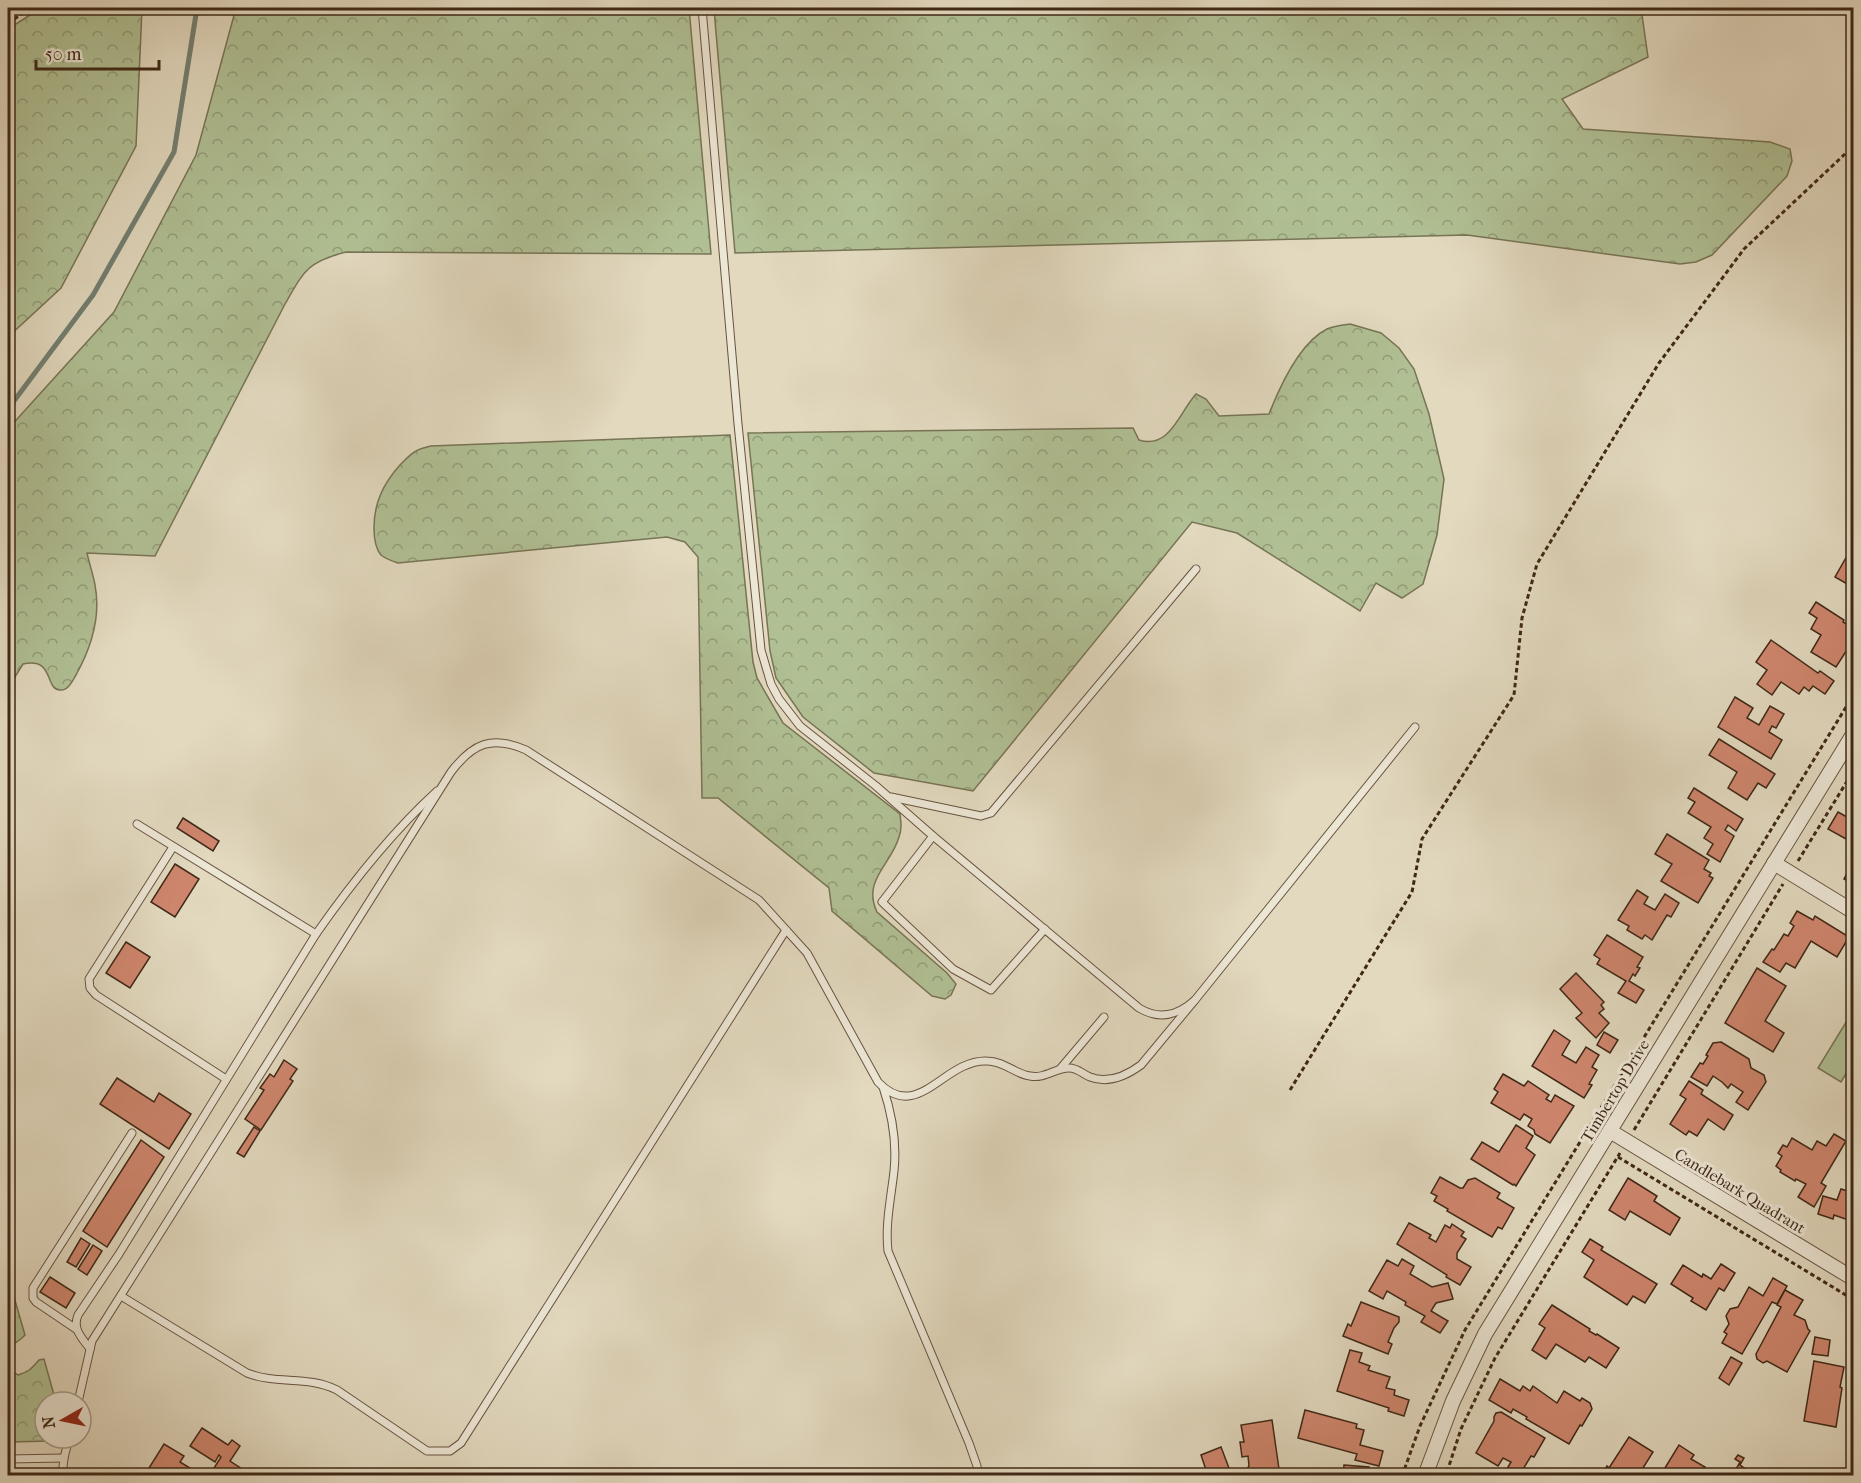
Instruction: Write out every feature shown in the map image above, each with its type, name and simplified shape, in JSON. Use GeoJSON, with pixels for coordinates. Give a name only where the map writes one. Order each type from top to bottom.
{"type":"FeatureCollection","features":[{"type":"Feature","properties":{"kind":"street","name":"Timbertop Drive"},"geometry":{"type":"LineString","coordinates":[[1425,1476],[1448,1411],[1476,1351],[1854,733]]}},
{"type":"Feature","properties":{"kind":"street"},"geometry":{"type":"LineString","coordinates":[[1774,863],[1854,912]]}},
{"type":"Feature","properties":{"kind":"street","name":"Candlebark Quadrant"},"geometry":{"type":"LineString","coordinates":[[1610,1131],[1854,1279]]}},
{"type":"Feature","properties":{"kind":"lane"},"geometry":{"type":"LineString","coordinates":[[702,8],[739,435],[761,650],[771,684],[779,699],[800,726],[1139,1008],[1149,1014],[1160,1016],[1180,1011],[1195,1000]]}},
{"type":"Feature","properties":{"kind":"lane"},"geometry":{"type":"LineString","coordinates":[[888,797],[981,816],[991,813],[1196,569]]}},
{"type":"Feature","properties":{"kind":"lane"},"geometry":{"type":"LineString","coordinates":[[81,1390],[92,1341],[443,785],[464,756],[481,746],[491,743],[510,743],[526,750],[759,900],[807,953],[878,1082],[899,1096],[914,1096],[959,1067],[987,1060],[1029,1076],[1044,1076],[1060,1069],[1074,1068],[1087,1076],[1115,1079],[1133,1071],[1141,1065],[1195,1000],[1415,727]]}},
{"type":"Feature","properties":{"kind":"lane"},"geometry":{"type":"LineString","coordinates":[[76,1329],[78,1315],[119,1254],[316,934],[388,842],[443,785]]}},
{"type":"Feature","properties":{"kind":"lane"},"geometry":{"type":"LineString","coordinates":[[137,824],[316,934]]}},
{"type":"Feature","properties":{"kind":"lane"},"geometry":{"type":"LineString","coordinates":[[933,836],[882,902],[953,969],[991,990],[1045,929]]}},
{"type":"Feature","properties":{"kind":"lane"},"geometry":{"type":"LineString","coordinates":[[173,847],[89,979],[89,984],[96,995],[226,1079]]}},
{"type":"Feature","properties":{"kind":"lane"},"geometry":{"type":"LineString","coordinates":[[121,1296],[247,1373],[260,1378],[326,1385],[337,1390],[427,1451],[450,1451],[461,1443],[786,930]]}},
{"type":"Feature","properties":{"kind":"lane"},"geometry":{"type":"LineString","coordinates":[[1060,1069],[1104,1017]]}},
{"type":"Feature","properties":{"kind":"lane"},"geometry":{"type":"LineString","coordinates":[[883,1087],[891,1116],[895,1153],[887,1221],[888,1251],[969,1443],[978,1476]]}},
{"type":"Feature","properties":{"kind":"lane"},"geometry":{"type":"LineString","coordinates":[[90,1349],[76,1329],[36,1302],[33,1298],[33,1288],[132,1133]]}},
{"type":"Feature","properties":{"kind":"lane"},"geometry":{"type":"LineString","coordinates":[[62,1476],[66,1450]]}},
{"type":"Feature","properties":{"kind":"lane"},"geometry":{"type":"LineString","coordinates":[[8,1459],[64,1458]]}},
{"type":"Feature","properties":{"kind":"path"},"geometry":{"type":"LineString","coordinates":[[8,23],[31,8]]}},
{"type":"Feature","properties":{"kind":"path"},"geometry":{"type":"LineString","coordinates":[[1290,1090],[1412,892],[1422,839],[1514,695],[1522,618],[1538,564],[1659,363],[1744,249],[1845,154],[1854,138]]}},
{"type":"Feature","properties":{"kind":"path"},"geometry":{"type":"LineString","coordinates":[[1402,1476],[1420,1426],[1466,1330],[1854,694]]}},
{"type":"Feature","properties":{"kind":"path"},"geometry":{"type":"LineString","coordinates":[[1797,863],[1854,770]]}},
{"type":"Feature","properties":{"kind":"path"},"geometry":{"type":"LineString","coordinates":[[1633,1132],[1784,883]]}},
{"type":"Feature","properties":{"kind":"path"},"geometry":{"type":"LineString","coordinates":[[1447,1472],[1461,1429],[1495,1358],[1622,1150]]}},
{"type":"Feature","properties":{"kind":"path"},"geometry":{"type":"LineString","coordinates":[[1618,1157],[1854,1300]]}},
{"type":"Feature","properties":{"kind":"green space"},"geometry":{"type":"Polygon","coordinates":[[[41,8],[142,8],[136,146],[61,288],[8,337],[8,29],[41,8]]]}},
{"type":"Feature","properties":{"kind":"green space"},"geometry":{"type":"Polygon","coordinates":[[[236,8],[267,10],[689,8],[711,254],[346,252],[323,260],[308,269],[285,304],[155,556],[87,553],[97,597],[96,620],[86,654],[73,680],[63,690],[55,688],[45,669],[33,663],[23,664],[13,680],[8,1200],[8,429],[114,312],[196,155],[236,8]]]}},
{"type":"Feature","properties":{"kind":"green space"},"geometry":{"type":"Polygon","coordinates":[[[1641,8],[1648,57],[1562,99],[1583,129],[1770,142],[1790,149],[1792,161],[1787,176],[1712,255],[1696,262],[1680,264],[1467,235],[735,253],[714,9],[1641,8]]]}},
{"type":"Feature","properties":{"kind":"green space"},"geometry":{"type":"Polygon","coordinates":[[[1350,324],[1381,333],[1399,348],[1414,369],[1429,414],[1444,479],[1437,535],[1423,584],[1402,598],[1376,583],[1360,611],[1237,533],[1192,522],[973,791],[874,773],[803,717],[776,678],[770,651],[748,433],[1133,428],[1139,440],[1150,442],[1159,439],[1173,427],[1196,394],[1206,399],[1219,416],[1269,414],[1285,378],[1308,344],[1327,329],[1350,324]]]}},
{"type":"Feature","properties":{"kind":"green space"},"geometry":{"type":"Polygon","coordinates":[[[730,435],[753,662],[757,678],[783,723],[900,814],[900,834],[875,882],[873,901],[877,912],[947,973],[956,984],[951,995],[945,999],[932,996],[832,911],[829,888],[718,798],[702,798],[698,557],[685,542],[667,537],[398,563],[381,555],[376,546],[374,519],[381,494],[400,465],[413,453],[423,448],[730,435]]]}},
{"type":"Feature","properties":{"kind":"green space"},"geometry":{"type":"Polygon","coordinates":[[[1848,1019],[1853,1022],[1853,1062],[1841,1082],[1818,1068],[1848,1019]]]}},
{"type":"Feature","properties":{"kind":"green space"},"geometry":{"type":"Polygon","coordinates":[[[8,1276],[25,1335],[10,1347],[11,1370],[18,1375],[22,1374],[39,1360],[44,1359],[53,1390],[33,1390],[33,1441],[8,1442],[8,1276]]]}},
{"type":"Feature","properties":{"kind":"building"},"geometry":{"type":"Polygon","coordinates":[[[1847,556],[1854,560],[1854,588],[1835,577],[1847,556]]]}},
{"type":"Feature","properties":{"kind":"building"},"geometry":{"type":"Polygon","coordinates":[[[1816,602],[1854,629],[1854,639],[1836,667],[1811,652],[1821,635],[1811,629],[1817,618],[1809,613],[1816,602]]]}},
{"type":"Feature","properties":{"kind":"building"},"geometry":{"type":"Polygon","coordinates":[[[1771,640],[1818,673],[1820,671],[1834,681],[1825,694],[1813,686],[1809,691],[1804,687],[1799,694],[1781,682],[1772,695],[1757,684],[1767,670],[1756,662],[1771,640]]]}},
{"type":"Feature","properties":{"kind":"building"},"geometry":{"type":"Polygon","coordinates":[[[1735,697],[1753,708],[1747,718],[1759,725],[1770,706],[1784,714],[1776,728],[1772,726],[1769,732],[1782,740],[1771,759],[1718,727],[1735,697]]]}},
{"type":"Feature","properties":{"kind":"building"},"geometry":{"type":"Polygon","coordinates":[[[1719,739],[1775,774],[1766,788],[1758,783],[1747,800],[1728,788],[1737,772],[1709,755],[1719,739]]]}},
{"type":"Feature","properties":{"kind":"building"},"geometry":{"type":"Polygon","coordinates":[[[1694,788],[1743,819],[1736,831],[1728,825],[1725,830],[1734,836],[1720,862],[1707,854],[1713,844],[1704,838],[1711,827],[1688,813],[1695,802],[1688,798],[1694,788]]]}},
{"type":"Feature","properties":{"kind":"building"},"geometry":{"type":"Polygon","coordinates":[[[1838,812],[1854,821],[1854,884],[1844,879],[1853,862],[1848,840],[1828,829],[1838,812]]]}},
{"type":"Feature","properties":{"kind":"building"},"geometry":{"type":"Polygon","coordinates":[[[183,818],[219,841],[213,851],[177,828],[183,818]]]}},
{"type":"Feature","properties":{"kind":"building"},"geometry":{"type":"Polygon","coordinates":[[[1667,834],[1709,860],[1704,869],[1711,873],[1709,876],[1713,878],[1698,903],[1661,881],[1672,864],[1655,854],[1667,834]]]}},
{"type":"Feature","properties":{"kind":"building"},"geometry":{"type":"Polygon","coordinates":[[[175,864],[199,879],[175,917],[151,902],[175,864]]]}},
{"type":"Feature","properties":{"kind":"building"},"geometry":{"type":"Polygon","coordinates":[[[1637,890],[1648,897],[1644,904],[1655,910],[1665,894],[1679,903],[1671,917],[1667,915],[1652,940],[1645,935],[1642,939],[1627,930],[1629,926],[1618,920],[1637,890]]]}},
{"type":"Feature","properties":{"kind":"building"},"geometry":{"type":"Polygon","coordinates":[[[1797,911],[1813,920],[1815,916],[1849,937],[1837,957],[1811,941],[1795,968],[1786,963],[1780,972],[1763,962],[1784,934],[1788,936],[1794,926],[1790,923],[1797,911]]]}},
{"type":"Feature","properties":{"kind":"building"},"geometry":{"type":"Polygon","coordinates":[[[1607,935],[1643,957],[1637,967],[1640,968],[1629,981],[1644,990],[1636,1003],[1618,993],[1626,981],[1597,964],[1600,959],[1594,955],[1607,935]]]}},
{"type":"Feature","properties":{"kind":"building"},"geometry":{"type":"Polygon","coordinates":[[[126,942],[150,957],[130,988],[106,973],[126,942]]]}},
{"type":"Feature","properties":{"kind":"building"},"geometry":{"type":"Polygon","coordinates":[[[1757,968],[1786,986],[1765,1021],[1784,1033],[1773,1052],[1725,1023],[1757,968]]]}},
{"type":"Feature","properties":{"kind":"building"},"geometry":{"type":"Polygon","coordinates":[[[1576,973],[1604,1002],[1601,1005],[1604,1009],[1599,1013],[1609,1023],[1596,1038],[1576,1018],[1582,1013],[1560,989],[1576,973]]]}},
{"type":"Feature","properties":{"kind":"building"},"geometry":{"type":"Polygon","coordinates":[[[1554,1030],[1570,1041],[1562,1055],[1576,1063],[1586,1047],[1599,1055],[1592,1067],[1597,1070],[1589,1084],[1592,1085],[1584,1098],[1532,1066],[1554,1030]]]}},
{"type":"Feature","properties":{"kind":"building"},"geometry":{"type":"Polygon","coordinates":[[[1604,1032],[1618,1040],[1610,1053],[1597,1045],[1604,1032]]]}},
{"type":"Feature","properties":{"kind":"building"},"geometry":{"type":"Polygon","coordinates":[[[1721,1042],[1749,1059],[1751,1068],[1764,1075],[1766,1082],[1748,1110],[1736,1102],[1743,1092],[1731,1084],[1728,1088],[1713,1076],[1707,1086],[1691,1077],[1700,1063],[1703,1064],[1713,1043],[1721,1042]]]}},
{"type":"Feature","properties":{"kind":"building"},"geometry":{"type":"Polygon","coordinates":[[[284,1060],[297,1069],[290,1079],[293,1081],[261,1130],[245,1119],[264,1090],[260,1088],[270,1074],[274,1077],[284,1060]]]}},
{"type":"Feature","properties":{"kind":"building"},"geometry":{"type":"Polygon","coordinates":[[[1503,1074],[1524,1086],[1528,1081],[1549,1095],[1546,1099],[1551,1102],[1555,1095],[1574,1106],[1550,1143],[1535,1134],[1534,1130],[1528,1126],[1532,1119],[1524,1114],[1520,1120],[1491,1103],[1498,1092],[1494,1089],[1503,1074]]]}},
{"type":"Feature","properties":{"kind":"building"},"geometry":{"type":"Polygon","coordinates":[[[117,1078],[154,1102],[159,1093],[191,1114],[169,1149],[100,1104],[117,1078]]]}},
{"type":"Feature","properties":{"kind":"building"},"geometry":{"type":"Polygon","coordinates":[[[1689,1081],[1703,1090],[1701,1094],[1733,1115],[1724,1130],[1708,1119],[1697,1136],[1689,1131],[1686,1135],[1670,1124],[1686,1099],[1680,1095],[1689,1081]]]}},
{"type":"Feature","properties":{"kind":"building"},"geometry":{"type":"Polygon","coordinates":[[[1516,1125],[1533,1136],[1526,1148],[1535,1155],[1516,1186],[1471,1159],[1482,1142],[1499,1152],[1516,1125]]]}},
{"type":"Feature","properties":{"kind":"building"},"geometry":{"type":"Polygon","coordinates":[[[254,1127],[260,1131],[244,1157],[237,1153],[254,1127]]]}},
{"type":"Feature","properties":{"kind":"building"},"geometry":{"type":"Polygon","coordinates":[[[1834,1134],[1846,1141],[1821,1183],[1826,1186],[1814,1207],[1798,1197],[1806,1184],[1796,1179],[1795,1181],[1780,1172],[1781,1170],[1776,1166],[1782,1156],[1778,1153],[1783,1145],[1787,1147],[1792,1138],[1812,1150],[1817,1141],[1826,1146],[1834,1134]]]}},
{"type":"Feature","properties":{"kind":"building"},"geometry":{"type":"Polygon","coordinates":[[[141,1140],[164,1157],[107,1247],[83,1231],[141,1140]]]}},
{"type":"Feature","properties":{"kind":"building"},"geometry":{"type":"Polygon","coordinates":[[[1440,1177],[1460,1188],[1463,1188],[1468,1180],[1475,1178],[1500,1193],[1497,1198],[1514,1208],[1502,1229],[1498,1227],[1492,1237],[1434,1201],[1437,1196],[1431,1193],[1440,1177]]]}},
{"type":"Feature","properties":{"kind":"building"},"geometry":{"type":"Polygon","coordinates":[[[1628,1178],[1657,1196],[1654,1201],[1680,1218],[1670,1235],[1630,1211],[1625,1220],[1609,1210],[1628,1178]]]}},
{"type":"Feature","properties":{"kind":"building"},"geometry":{"type":"Polygon","coordinates":[[[1854,1187],[1854,1222],[1834,1215],[1833,1219],[1818,1214],[1823,1196],[1837,1200],[1841,1189],[1851,1192],[1854,1187]]]}},
{"type":"Feature","properties":{"kind":"building"},"geometry":{"type":"Polygon","coordinates":[[[1409,1223],[1431,1235],[1429,1238],[1436,1242],[1445,1225],[1450,1228],[1452,1224],[1464,1232],[1461,1236],[1466,1239],[1457,1253],[1457,1259],[1471,1267],[1460,1285],[1397,1244],[1409,1223]]]}},
{"type":"Feature","properties":{"kind":"building"},"geometry":{"type":"Polygon","coordinates":[[[81,1238],[90,1244],[76,1267],[67,1262],[81,1238]]]}},
{"type":"Feature","properties":{"kind":"building"},"geometry":{"type":"Polygon","coordinates":[[[1590,1239],[1603,1247],[1601,1250],[1657,1284],[1645,1303],[1633,1296],[1627,1305],[1584,1277],[1594,1260],[1582,1252],[1590,1239]]]}},
{"type":"Feature","properties":{"kind":"building"},"geometry":{"type":"Polygon","coordinates":[[[93,1245],[102,1251],[87,1275],[78,1269],[93,1245]]]}},
{"type":"Feature","properties":{"kind":"building"},"geometry":{"type":"Polygon","coordinates":[[[1402,1259],[1414,1266],[1410,1274],[1432,1287],[1448,1283],[1453,1299],[1436,1303],[1431,1311],[1448,1321],[1440,1333],[1421,1322],[1425,1316],[1405,1305],[1406,1302],[1387,1291],[1383,1299],[1369,1291],[1387,1260],[1398,1266],[1402,1259]]]}},
{"type":"Feature","properties":{"kind":"building"},"geometry":{"type":"Polygon","coordinates":[[[1721,1264],[1735,1273],[1724,1291],[1719,1288],[1706,1310],[1691,1301],[1693,1298],[1671,1284],[1683,1265],[1702,1277],[1703,1274],[1711,1279],[1721,1264]]]}},
{"type":"Feature","properties":{"kind":"building"},"geometry":{"type":"Polygon","coordinates":[[[50,1277],[75,1293],[66,1308],[40,1292],[50,1277]]]}},
{"type":"Feature","properties":{"kind":"building"},"geometry":{"type":"Polygon","coordinates":[[[1773,1278],[1787,1286],[1777,1304],[1772,1302],[1742,1354],[1722,1343],[1727,1334],[1724,1332],[1729,1324],[1726,1316],[1730,1309],[1738,1307],[1749,1287],[1763,1296],[1773,1278]]]}},
{"type":"Feature","properties":{"kind":"building"},"geometry":{"type":"Polygon","coordinates":[[[1785,1290],[1803,1300],[1794,1315],[1805,1320],[1810,1331],[1787,1372],[1767,1361],[1763,1363],[1757,1359],[1756,1354],[1781,1307],[1777,1305],[1785,1290]]]}},
{"type":"Feature","properties":{"kind":"building"},"geometry":{"type":"Polygon","coordinates":[[[1361,1302],[1399,1317],[1399,1322],[1388,1342],[1392,1344],[1388,1354],[1343,1336],[1348,1324],[1351,1326],[1361,1302]]]}},
{"type":"Feature","properties":{"kind":"building"},"geometry":{"type":"Polygon","coordinates":[[[1552,1305],[1590,1329],[1589,1331],[1619,1348],[1606,1368],[1589,1357],[1585,1362],[1556,1344],[1546,1359],[1532,1350],[1545,1328],[1539,1324],[1552,1305]]]}},
{"type":"Feature","properties":{"kind":"building"},"geometry":{"type":"Polygon","coordinates":[[[1815,1337],[1830,1340],[1828,1356],[1812,1354],[1815,1337]]]}},
{"type":"Feature","properties":{"kind":"building"},"geometry":{"type":"Polygon","coordinates":[[[1350,1350],[1362,1353],[1359,1362],[1370,1366],[1368,1370],[1390,1377],[1386,1388],[1395,1390],[1394,1395],[1409,1400],[1404,1416],[1388,1411],[1389,1408],[1337,1391],[1350,1350]]]}},
{"type":"Feature","properties":{"kind":"building"},"geometry":{"type":"Polygon","coordinates":[[[1731,1357],[1742,1363],[1729,1385],[1719,1378],[1731,1357]]]}},
{"type":"Feature","properties":{"kind":"building"},"geometry":{"type":"Polygon","coordinates":[[[1814,1361],[1844,1367],[1836,1427],[1804,1421],[1814,1361]]]}},
{"type":"Feature","properties":{"kind":"building"},"geometry":{"type":"Polygon","coordinates":[[[1500,1379],[1520,1391],[1523,1386],[1530,1391],[1533,1386],[1557,1403],[1564,1391],[1580,1401],[1582,1398],[1590,1403],[1592,1409],[1569,1444],[1513,1409],[1511,1413],[1489,1400],[1500,1379]]]}},
{"type":"Feature","properties":{"kind":"building"},"geometry":{"type":"Polygon","coordinates":[[[1305,1410],[1357,1424],[1356,1428],[1364,1430],[1360,1445],[1383,1451],[1379,1466],[1355,1460],[1357,1454],[1298,1438],[1305,1410]]]}},
{"type":"Feature","properties":{"kind":"building"},"geometry":{"type":"Polygon","coordinates":[[[1501,1412],[1545,1438],[1519,1476],[1504,1474],[1511,1462],[1503,1458],[1498,1466],[1476,1453],[1496,1413],[1501,1412]]]}},
{"type":"Feature","properties":{"kind":"building"},"geometry":{"type":"Polygon","coordinates":[[[1272,1420],[1280,1476],[1248,1476],[1248,1456],[1242,1457],[1240,1442],[1244,1442],[1241,1425],[1272,1420]]]}},
{"type":"Feature","properties":{"kind":"building"},"geometry":{"type":"Polygon","coordinates":[[[202,1428],[228,1445],[232,1440],[240,1446],[230,1461],[242,1469],[239,1473],[237,1472],[235,1476],[144,1476],[164,1444],[184,1456],[180,1462],[201,1475],[205,1469],[211,1473],[221,1457],[219,1455],[215,1462],[190,1446],[202,1428]]]}},
{"type":"Feature","properties":{"kind":"building"},"geometry":{"type":"Polygon","coordinates":[[[1629,1437],[1653,1452],[1638,1476],[1601,1476],[1607,1466],[1609,1468],[1629,1437]]]}},
{"type":"Feature","properties":{"kind":"building"},"geometry":{"type":"Polygon","coordinates":[[[1679,1445],[1694,1455],[1691,1459],[1705,1467],[1700,1476],[1660,1476],[1679,1445]]]}},
{"type":"Feature","properties":{"kind":"building"},"geometry":{"type":"Polygon","coordinates":[[[1221,1447],[1232,1476],[1208,1476],[1201,1455],[1221,1447]]]}},
{"type":"Feature","properties":{"kind":"building"},"geometry":{"type":"Polygon","coordinates":[[[1738,1455],[1744,1458],[1740,1465],[1756,1476],[1732,1476],[1740,1462],[1735,1459],[1738,1455]]]}},
{"type":"Feature","properties":{"kind":"building"},"geometry":{"type":"Polygon","coordinates":[[[1344,1465],[1369,1467],[1368,1476],[1343,1476],[1344,1465]]]}},
{"type":"Feature","properties":{"kind":"waterway"},"geometry":{"type":"LineString","coordinates":[[8,409],[93,295],[174,152],[197,8]]}}]}
